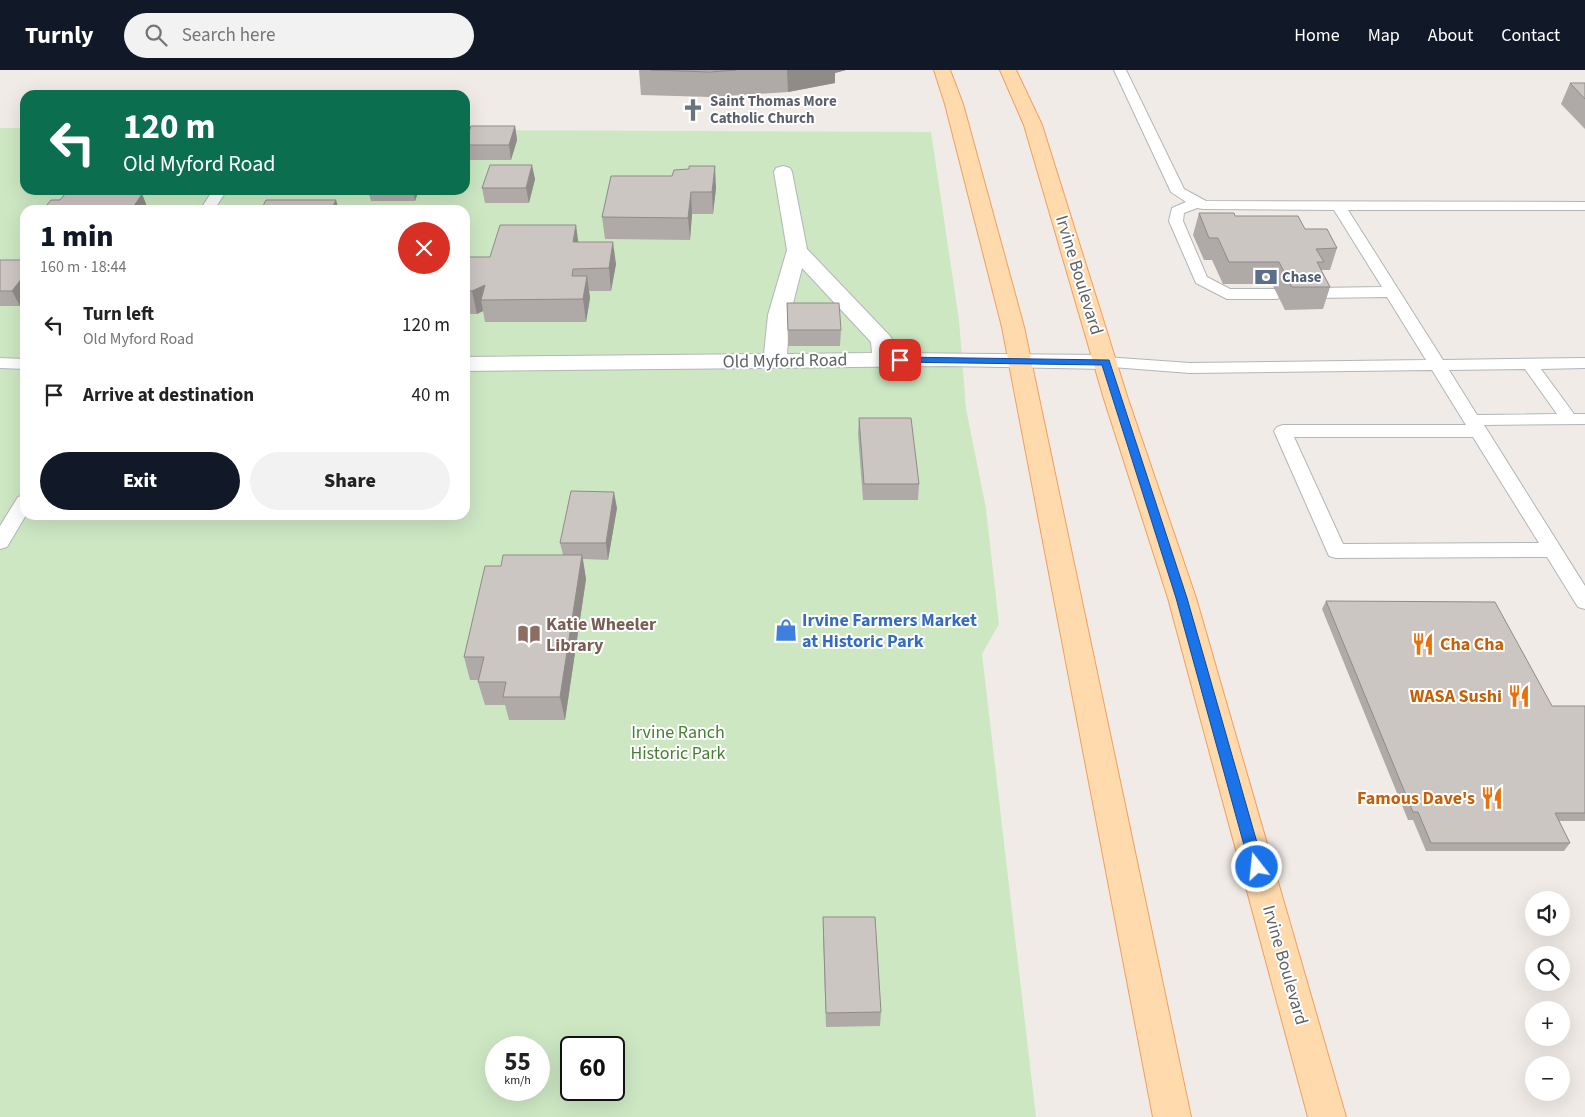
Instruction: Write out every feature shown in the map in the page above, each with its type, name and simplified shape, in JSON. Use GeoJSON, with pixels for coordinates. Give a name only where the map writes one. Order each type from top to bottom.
{"type":"FeatureCollection","features":[{"type":"Feature","properties":{"kind":"main road"},"geometry":{"type":"LineString","coordinates":[[942,70],[954,104],[1020,361],[1172,1117]]}},
{"type":"Feature","properties":{"kind":"main road","name":"Irvine Boulevard"},"geometry":{"type":"LineString","coordinates":[[1008,70],[1033,125],[1105,362],[1182,598],[1328,1117]]}},
{"type":"Feature","properties":{"kind":"street"},"geometry":{"type":"LineString","coordinates":[[775,361],[779,315],[797,250],[783,172]]}},
{"type":"Feature","properties":{"kind":"street"},"geometry":{"type":"LineString","coordinates":[[797,250],[882,341],[884,360]]}},
{"type":"Feature","properties":{"kind":"street","name":"Old Myford Road"},"geometry":{"type":"LineString","coordinates":[[470,364],[884,360],[1105,362]]}},
{"type":"Feature","properties":{"kind":"lane"},"geometry":{"type":"LineString","coordinates":[[1120,70],[1178,192],[1203,205],[1585,206]]}},
{"type":"Feature","properties":{"kind":"lane"},"geometry":{"type":"LineString","coordinates":[[1198,202],[1177,212],[1176,221],[1201,280],[1227,294],[1277,294]]}},
{"type":"Feature","properties":{"kind":"lane"},"geometry":{"type":"LineString","coordinates":[[1338,205],[1585,602]]}},
{"type":"Feature","properties":{"kind":"lane"},"geometry":{"type":"LineString","coordinates":[[1315,293],[1392,292]]}},
{"type":"Feature","properties":{"kind":"lane"},"geometry":{"type":"LineString","coordinates":[[1105,362],[1190,368],[1585,363]]}},
{"type":"Feature","properties":{"kind":"lane"},"geometry":{"type":"LineString","coordinates":[[0,363],[20,364]]}},
{"type":"Feature","properties":{"kind":"lane"},"geometry":{"type":"LineString","coordinates":[[1529,363],[1577,419]]}},
{"type":"Feature","properties":{"kind":"lane"},"geometry":{"type":"LineString","coordinates":[[1552,550],[1336,551],[1283,431],[1476,426],[1577,419]]}},
{"type":"Feature","properties":{"kind":"lane"},"geometry":{"type":"LineString","coordinates":[[0,542],[20,509]]}},
{"type":"Feature","properties":{"kind":"green space","name":"Irvine Ranch Historic Park"},"geometry":{"type":"Polygon","coordinates":[[[0,128],[20,128],[20,195],[470,195],[470,130],[931,132],[959,320],[966,409],[986,509],[999,624],[982,654],[1036,1117],[0,1117],[0,128]]]}},
{"type":"Feature","properties":{"kind":"building"},"geometry":{"type":"Polygon","coordinates":[[[650,70],[736,70],[710,72],[650,70]]]}},
{"type":"Feature","properties":{"kind":"building"},"geometry":{"type":"Polygon","coordinates":[[[1570,83],[1585,83],[1585,99],[1570,83]]]}},
{"type":"Feature","properties":{"kind":"building"},"geometry":{"type":"Polygon","coordinates":[[[471,126],[515,126],[509,145],[470,145],[471,126]]]}},
{"type":"Feature","properties":{"kind":"building"},"geometry":{"type":"Polygon","coordinates":[[[490,165],[532,165],[526,188],[482,188],[490,165]]]}},
{"type":"Feature","properties":{"kind":"building"},"geometry":{"type":"Polygon","coordinates":[[[689,166],[715,166],[712,192],[691,192],[688,218],[602,217],[611,176],[672,176],[674,170],[689,169],[689,166]]]}},
{"type":"Feature","properties":{"kind":"building"},"geometry":{"type":"Polygon","coordinates":[[[64,195],[141,195],[135,205],[47,205],[51,200],[60,200],[64,195]]]}},
{"type":"Feature","properties":{"kind":"building"},"geometry":{"type":"Polygon","coordinates":[[[266,200],[336,200],[334,205],[264,205],[266,200]]]}},
{"type":"Feature","properties":{"kind":"building"},"geometry":{"type":"Polygon","coordinates":[[[1199,213],[1234,213],[1235,216],[1298,216],[1305,229],[1327,229],[1337,248],[1316,249],[1324,262],[1317,262],[1330,287],[1292,287],[1279,262],[1229,262],[1218,238],[1209,238],[1199,213]]]}},
{"type":"Feature","properties":{"kind":"building"},"geometry":{"type":"Polygon","coordinates":[[[500,225],[576,225],[573,242],[613,242],[609,268],[573,269],[572,276],[587,276],[583,299],[481,300],[485,285],[470,291],[470,257],[490,257],[500,225]]]}},
{"type":"Feature","properties":{"kind":"building"},"geometry":{"type":"Polygon","coordinates":[[[0,260],[20,260],[20,281],[12,291],[0,291],[0,260]]]}},
{"type":"Feature","properties":{"kind":"building"},"geometry":{"type":"Polygon","coordinates":[[[787,303],[839,303],[841,330],[788,330],[787,303]]]}},
{"type":"Feature","properties":{"kind":"building"},"geometry":{"type":"Polygon","coordinates":[[[859,418],[911,418],[919,484],[864,484],[859,418]]]}},
{"type":"Feature","properties":{"kind":"building"},"geometry":{"type":"Polygon","coordinates":[[[571,491],[614,492],[606,543],[560,543],[571,491]]]}},
{"type":"Feature","properties":{"kind":"building","name":"Katie Wheeler Library"},"geometry":{"type":"Polygon","coordinates":[[[503,555],[582,555],[560,697],[503,697],[506,682],[478,682],[484,657],[464,657],[485,566],[501,566],[503,555]]]}},
{"type":"Feature","properties":{"kind":"building"},"geometry":{"type":"Polygon","coordinates":[[[1326,601],[1495,602],[1552,706],[1585,706],[1585,813],[1555,813],[1570,843],[1431,843],[1418,812],[1413,812],[1326,601]]]}},
{"type":"Feature","properties":{"kind":"building"},"geometry":{"type":"Polygon","coordinates":[[[823,917],[875,917],[881,1012],[826,1013],[823,917]]]}},
{"type":"Feature","properties":{"kind":"place","name":"Saint Thomas More Catholic Church"},"geometry":{"type":"Point","coordinates":[693,110]}},
{"type":"Feature","properties":{"kind":"place","name":"Chase"},"geometry":{"type":"Point","coordinates":[1266,277]}},
{"type":"Feature","properties":{"kind":"place","name":"Irvine Farmers Market at Historic Park"},"geometry":{"type":"Point","coordinates":[786,630]}},
{"type":"Feature","properties":{"kind":"place","name":"Katie Wheeler Library"},"geometry":{"type":"Point","coordinates":[529,634]}},
{"type":"Feature","properties":{"kind":"place","name":"Cha Cha"},"geometry":{"type":"Point","coordinates":[1423,644]}},
{"type":"Feature","properties":{"kind":"place","name":"WASA Sushi"},"geometry":{"type":"Point","coordinates":[1519,696]}},
{"type":"Feature","properties":{"kind":"place","name":"Famous Dave's"},"geometry":{"type":"Point","coordinates":[1492,798]}},
{"type":"Feature","properties":{"kind":"route"},"geometry":{"type":"LineString","coordinates":[[900,360],[1105,362],[1182,598],[1257,867]]}}]}
